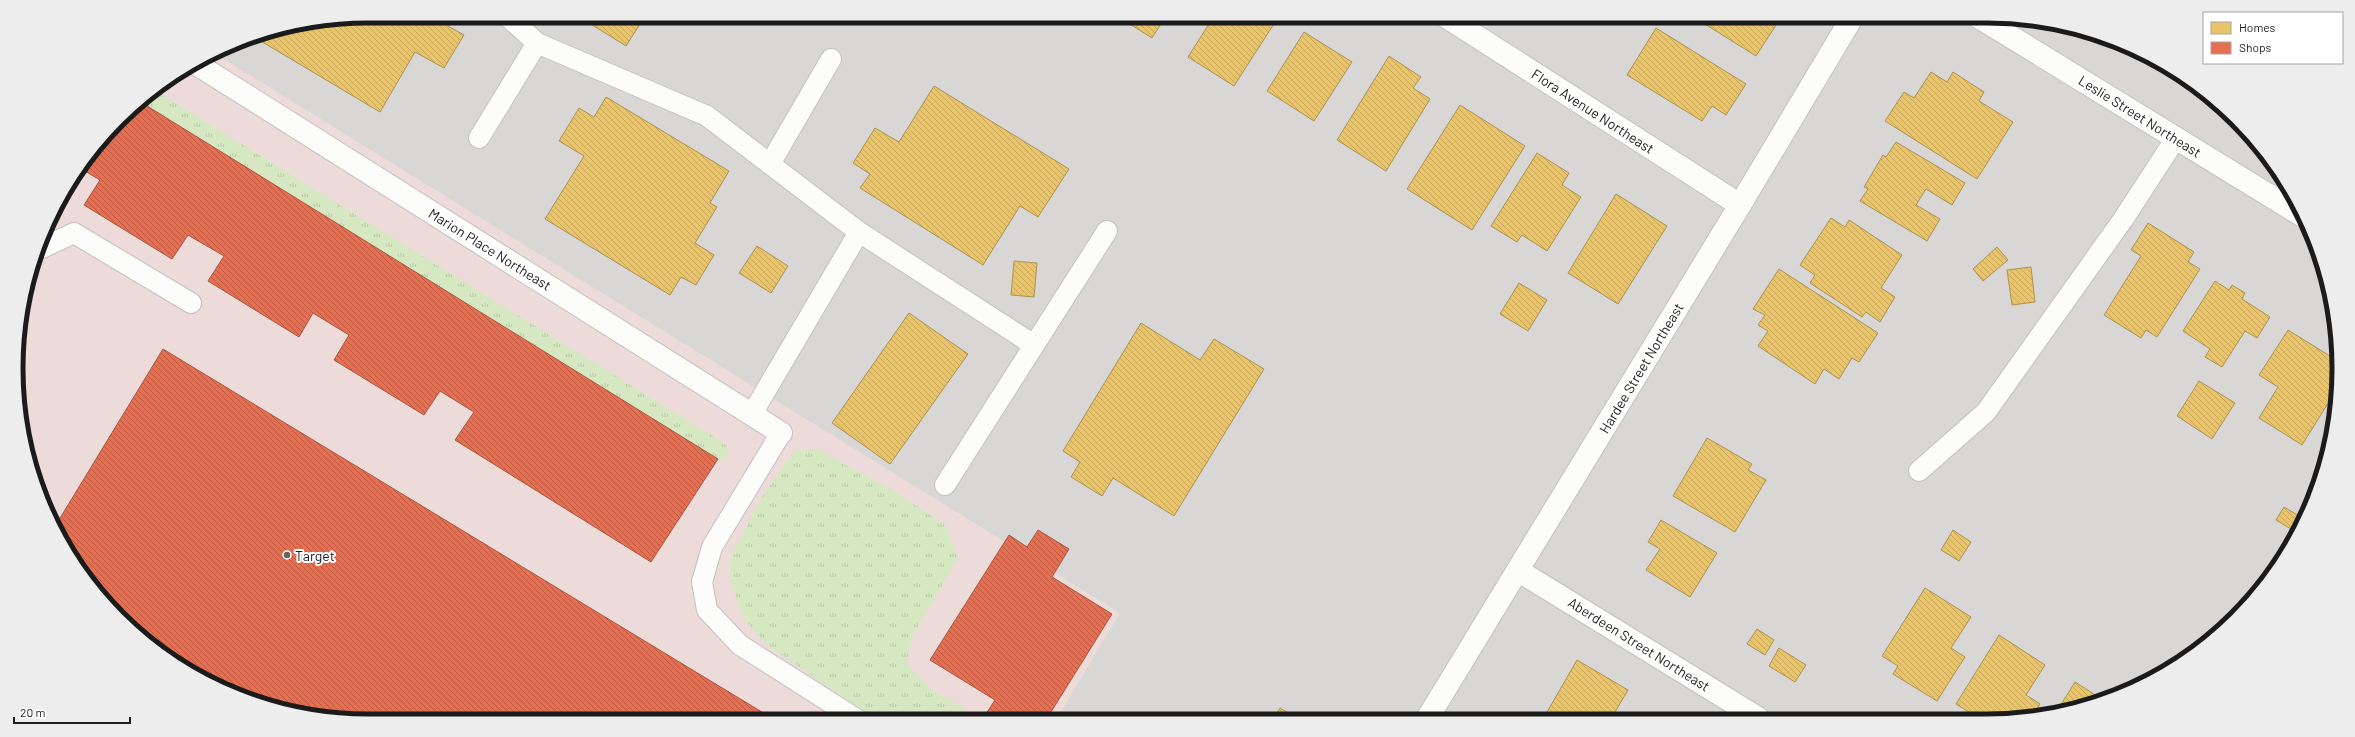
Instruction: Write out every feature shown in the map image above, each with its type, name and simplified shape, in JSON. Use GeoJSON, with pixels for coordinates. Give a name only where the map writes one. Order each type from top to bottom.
{"type":"FeatureCollection","features":[{"type":"Feature","properties":{"kind":"street","name":"Flora Avenue Northeast"},"geometry":{"type":"LineString","coordinates":[[1456,23],[1740,206]]}},
{"type":"Feature","properties":{"kind":"street","name":"Hardee Street Northeast"},"geometry":{"type":"LineString","coordinates":[[1430,714],[1519,571],[1740,206],[1848,23]]}},
{"type":"Feature","properties":{"kind":"street","name":"Leslie Street Northeast"},"geometry":{"type":"LineString","coordinates":[[1990,23],[2293,210]]}},
{"type":"Feature","properties":{"kind":"street","name":"Marion Place Northeast"},"geometry":{"type":"LineString","coordinates":[[201,67],[781,433]]}},
{"type":"Feature","properties":{"kind":"street","name":"Aberdeen Street Northeast"},"geometry":{"type":"LineString","coordinates":[[1519,571],[1751,714]]}},
{"type":"Feature","properties":{"kind":"lane"},"geometry":{"type":"LineString","coordinates":[[515,23],[537,43],[707,116],[859,232],[1034,345]]}},
{"type":"Feature","properties":{"kind":"lane"},"geometry":{"type":"LineString","coordinates":[[479,138],[537,43]]}},
{"type":"Feature","properties":{"kind":"lane"},"geometry":{"type":"LineString","coordinates":[[770,164],[831,59]]}},
{"type":"Feature","properties":{"kind":"lane"},"geometry":{"type":"LineString","coordinates":[[1918,471],[1986,412],[2124,218],[2176,138]]}},
{"type":"Feature","properties":{"kind":"lane"},"geometry":{"type":"LineString","coordinates":[[945,485],[1107,231]]}},
{"type":"Feature","properties":{"kind":"lane"},"geometry":{"type":"LineString","coordinates":[[752,414],[859,232]]}},
{"type":"Feature","properties":{"kind":"lane"},"geometry":{"type":"LineString","coordinates":[[45,247],[74,234],[190,303]]}},
{"type":"Feature","properties":{"kind":"lane"},"geometry":{"type":"LineString","coordinates":[[781,433],[712,547],[702,582],[707,610],[740,644],[849,714]]}},
{"type":"Feature","properties":{"kind":"shaded area"},"geometry":{"type":"Polygon","coordinates":[[[368,23],[1986,23],[2032,26],[2076,35],[2119,49],[2159,69],[2197,94],[2231,124],[2261,158],[2286,196],[2306,236],[2314,257],[2329,323],[2332,368],[2329,414],[2325,436],[2314,480],[2306,501],[2286,541],[2274,560],[2261,579],[2231,613],[2197,643],[2159,668],[2119,688],[2098,696],[2032,711],[1986,714],[1060,714],[1119,613],[220,57],[257,41],[279,35],[323,26],[368,23]]]}},
{"type":"Feature","properties":{"kind":"shaded area"},"geometry":{"type":"Polygon","coordinates":[[[220,57],[1120,613],[1060,714],[368,714],[323,711],[257,696],[236,688],[196,668],[158,643],[124,613],[94,579],[81,560],[69,541],[49,501],[41,480],[30,436],[26,414],[23,368],[26,323],[41,257],[49,236],[69,196],[94,158],[124,124],[158,94],[196,69],[220,57]]]}},
{"type":"Feature","properties":{"kind":"green space"},"geometry":{"type":"Polygon","coordinates":[[[159,93],[724,443],[727,447],[728,457],[724,460],[718,459],[146,105],[159,93]]]}},
{"type":"Feature","properties":{"kind":"green space"},"geometry":{"type":"Polygon","coordinates":[[[816,449],[894,491],[945,525],[958,558],[913,635],[906,663],[933,691],[962,707],[968,714],[868,714],[767,645],[745,620],[736,599],[730,578],[730,559],[760,500],[795,450],[816,449]]]}},
{"type":"Feature","properties":{"kind":"building: Homes"},"geometry":{"type":"Polygon","coordinates":[[[368,23],[450,23],[448,26],[464,35],[444,68],[415,52],[380,112],[260,40],[323,26],[368,23]]]}},
{"type":"Feature","properties":{"kind":"building: Homes"},"geometry":{"type":"Polygon","coordinates":[[[589,23],[641,23],[626,46],[589,23]]]}},
{"type":"Feature","properties":{"kind":"building: Homes"},"geometry":{"type":"Polygon","coordinates":[[[1128,23],[1162,23],[1152,38],[1128,23]]]}},
{"type":"Feature","properties":{"kind":"building: Homes"},"geometry":{"type":"Polygon","coordinates":[[[1210,23],[1274,23],[1234,86],[1188,57],[1210,23]]]}},
{"type":"Feature","properties":{"kind":"building: Homes"},"geometry":{"type":"Polygon","coordinates":[[[1703,23],[1777,23],[1756,56],[1703,23]]]}},
{"type":"Feature","properties":{"kind":"building: Homes"},"geometry":{"type":"Polygon","coordinates":[[[1656,28],[1746,84],[1726,115],[1712,106],[1702,121],[1627,75],[1656,28]]]}},
{"type":"Feature","properties":{"kind":"building: Homes"},"geometry":{"type":"Polygon","coordinates":[[[1304,32],[1352,62],[1314,121],[1267,91],[1304,32]]]}},
{"type":"Feature","properties":{"kind":"building: Homes"},"geometry":{"type":"Polygon","coordinates":[[[1389,56],[1421,77],[1413,88],[1430,99],[1386,171],[1337,140],[1389,56]]]}},
{"type":"Feature","properties":{"kind":"building: Homes"},"geometry":{"type":"Polygon","coordinates":[[[1931,72],[1947,82],[1953,72],[1984,92],[1979,101],[2013,122],[1977,179],[1885,121],[1904,92],[1914,98],[1931,72]]]}},
{"type":"Feature","properties":{"kind":"building: Homes"},"geometry":{"type":"Polygon","coordinates":[[[934,86],[1069,169],[1038,217],[1020,206],[983,265],[860,188],[870,174],[853,163],[875,128],[899,142],[934,86]]]}},
{"type":"Feature","properties":{"kind":"building: Homes"},"geometry":{"type":"Polygon","coordinates":[[[606,97],[729,171],[710,203],[717,207],[695,243],[714,255],[696,285],[681,277],[670,295],[545,219],[584,156],[559,141],[579,108],[594,117],[606,97]]]}},
{"type":"Feature","properties":{"kind":"building: Homes"},"geometry":{"type":"Polygon","coordinates":[[[1460,105],[1525,146],[1472,230],[1407,189],[1460,105]]]}},
{"type":"Feature","properties":{"kind":"building: Homes"},"geometry":{"type":"Polygon","coordinates":[[[1896,142],[1965,183],[1952,205],[1926,189],[1916,205],[1940,219],[1927,241],[1860,201],[1868,189],[1864,187],[1883,155],[1886,157],[1896,142]]]}},
{"type":"Feature","properties":{"kind":"building: Homes"},"geometry":{"type":"Polygon","coordinates":[[[1537,153],[1569,173],[1562,185],[1581,197],[1547,251],[1522,235],[1517,242],[1491,226],[1537,153]]]}},
{"type":"Feature","properties":{"kind":"building: Homes"},"geometry":{"type":"Polygon","coordinates":[[[1616,194],[1667,226],[1618,304],[1568,273],[1616,194]]]}},
{"type":"Feature","properties":{"kind":"building: Homes"},"geometry":{"type":"Polygon","coordinates":[[[1831,218],[1845,227],[1849,220],[1902,255],[1881,288],[1895,297],[1880,322],[1866,312],[1862,317],[1810,283],[1815,275],[1800,265],[1831,218]]]}},
{"type":"Feature","properties":{"kind":"building: Homes"},"geometry":{"type":"Polygon","coordinates":[[[2148,223],[2194,252],[2188,262],[2200,269],[2157,337],[2146,330],[2141,338],[2104,315],[2141,256],[2131,250],[2148,223]]]}},
{"type":"Feature","properties":{"kind":"building: Homes"},"geometry":{"type":"Polygon","coordinates":[[[757,246],[788,266],[771,293],[739,273],[757,246]]]}},
{"type":"Feature","properties":{"kind":"building: Homes"},"geometry":{"type":"Polygon","coordinates":[[[1997,247],[2008,260],[1983,281],[1973,269],[1997,247]]]}},
{"type":"Feature","properties":{"kind":"building: Homes"},"geometry":{"type":"Polygon","coordinates":[[[1014,261],[1037,263],[1034,297],[1011,295],[1014,261]]]}},
{"type":"Feature","properties":{"kind":"building: Homes"},"geometry":{"type":"Polygon","coordinates":[[[2031,267],[2035,302],[2012,305],[2007,270],[2031,267]]]}},
{"type":"Feature","properties":{"kind":"building: Homes"},"geometry":{"type":"Polygon","coordinates":[[[1779,269],[1878,333],[1859,362],[1852,358],[1839,379],[1824,369],[1815,384],[1758,346],[1768,331],[1758,325],[1765,315],[1753,309],[1779,269]]]}},
{"type":"Feature","properties":{"kind":"building: Homes"},"geometry":{"type":"Polygon","coordinates":[[[2215,281],[2229,290],[2232,285],[2245,293],[2242,299],[2270,317],[2257,338],[2245,331],[2222,367],[2205,357],[2210,349],[2183,331],[2215,281]]]}},
{"type":"Feature","properties":{"kind":"building: Homes"},"geometry":{"type":"Polygon","coordinates":[[[1519,283],[1547,300],[1528,331],[1500,314],[1519,283]]]}},
{"type":"Feature","properties":{"kind":"building: Homes"},"geometry":{"type":"Polygon","coordinates":[[[909,313],[968,354],[890,464],[832,423],[909,313]]]}},
{"type":"Feature","properties":{"kind":"building: Homes"},"geometry":{"type":"Polygon","coordinates":[[[1141,323],[1200,360],[1214,339],[1264,369],[1174,516],[1113,478],[1102,496],[1071,477],[1080,462],[1063,451],[1141,323]]]}},
{"type":"Feature","properties":{"kind":"building: Homes"},"geometry":{"type":"Polygon","coordinates":[[[2288,330],[2331,357],[2330,400],[2302,445],[2259,418],[2278,387],[2259,375],[2288,330]]]}},
{"type":"Feature","properties":{"kind":"building: Homes"},"geometry":{"type":"Polygon","coordinates":[[[2199,381],[2235,403],[2212,439],[2177,416],[2199,381]]]}},
{"type":"Feature","properties":{"kind":"building: Homes"},"geometry":{"type":"Polygon","coordinates":[[[1707,438],[1752,464],[1748,470],[1766,480],[1735,532],[1673,496],[1707,438]]]}},
{"type":"Feature","properties":{"kind":"building: Homes"},"geometry":{"type":"Polygon","coordinates":[[[2284,507],[2299,516],[2291,529],[2276,520],[2284,507]]]}},
{"type":"Feature","properties":{"kind":"building: Homes"},"geometry":{"type":"Polygon","coordinates":[[[1661,520],[1717,553],[1690,597],[1646,570],[1660,549],[1648,542],[1661,520]]]}},
{"type":"Feature","properties":{"kind":"building: Homes"},"geometry":{"type":"Polygon","coordinates":[[[1953,530],[1971,542],[1959,561],[1941,550],[1953,530]]]}},
{"type":"Feature","properties":{"kind":"building: Homes"},"geometry":{"type":"Polygon","coordinates":[[[1925,588],[1971,617],[1951,648],[1965,657],[1937,701],[1893,674],[1898,666],[1882,656],[1925,588]]]}},
{"type":"Feature","properties":{"kind":"building: Homes"},"geometry":{"type":"Polygon","coordinates":[[[1757,629],[1774,640],[1765,655],[1747,644],[1757,629]]]}},
{"type":"Feature","properties":{"kind":"building: Homes"},"geometry":{"type":"Polygon","coordinates":[[[1999,635],[2045,665],[2026,695],[2040,704],[2036,710],[1972,714],[1956,704],[1999,635]]]}},
{"type":"Feature","properties":{"kind":"building: Homes"},"geometry":{"type":"Polygon","coordinates":[[[1779,648],[1806,665],[1795,682],[1769,666],[1779,648]]]}},
{"type":"Feature","properties":{"kind":"building: Homes"},"geometry":{"type":"Polygon","coordinates":[[[1577,660],[1628,690],[1614,714],[1546,714],[1577,660]]]}},
{"type":"Feature","properties":{"kind":"building: Homes"},"geometry":{"type":"Polygon","coordinates":[[[2075,682],[2097,696],[2076,702],[2060,706],[2075,682]]]}},
{"type":"Feature","properties":{"kind":"building: Homes"},"geometry":{"type":"Polygon","coordinates":[[[1280,708],[1290,714],[1276,714],[1280,708]]]}},
{"type":"Feature","properties":{"kind":"building: Shops"},"geometry":{"type":"Polygon","coordinates":[[[146,105],[718,459],[651,562],[455,440],[474,412],[440,391],[424,415],[334,360],[349,335],[313,313],[299,337],[208,281],[224,256],[188,235],[172,259],[84,205],[100,180],[85,171],[94,158],[124,124],[146,105]]]}},
{"type":"Feature","properties":{"kind":"building: Shops","name":"Target"},"geometry":{"type":"Polygon","coordinates":[[[163,349],[765,714],[368,714],[323,711],[257,696],[236,688],[196,668],[158,643],[124,613],[94,579],[69,541],[59,520],[163,349]]]}},
{"type":"Feature","properties":{"kind":"building: Shops"},"geometry":{"type":"Polygon","coordinates":[[[1038,530],[1069,549],[1052,577],[1112,614],[1050,714],[986,714],[995,700],[930,660],[1009,535],[1027,547],[1038,530]]]}},
{"type":"Feature","properties":{"kind":"place","name":"Target"},"geometry":{"type":"Point","coordinates":[287,555]}}]}
